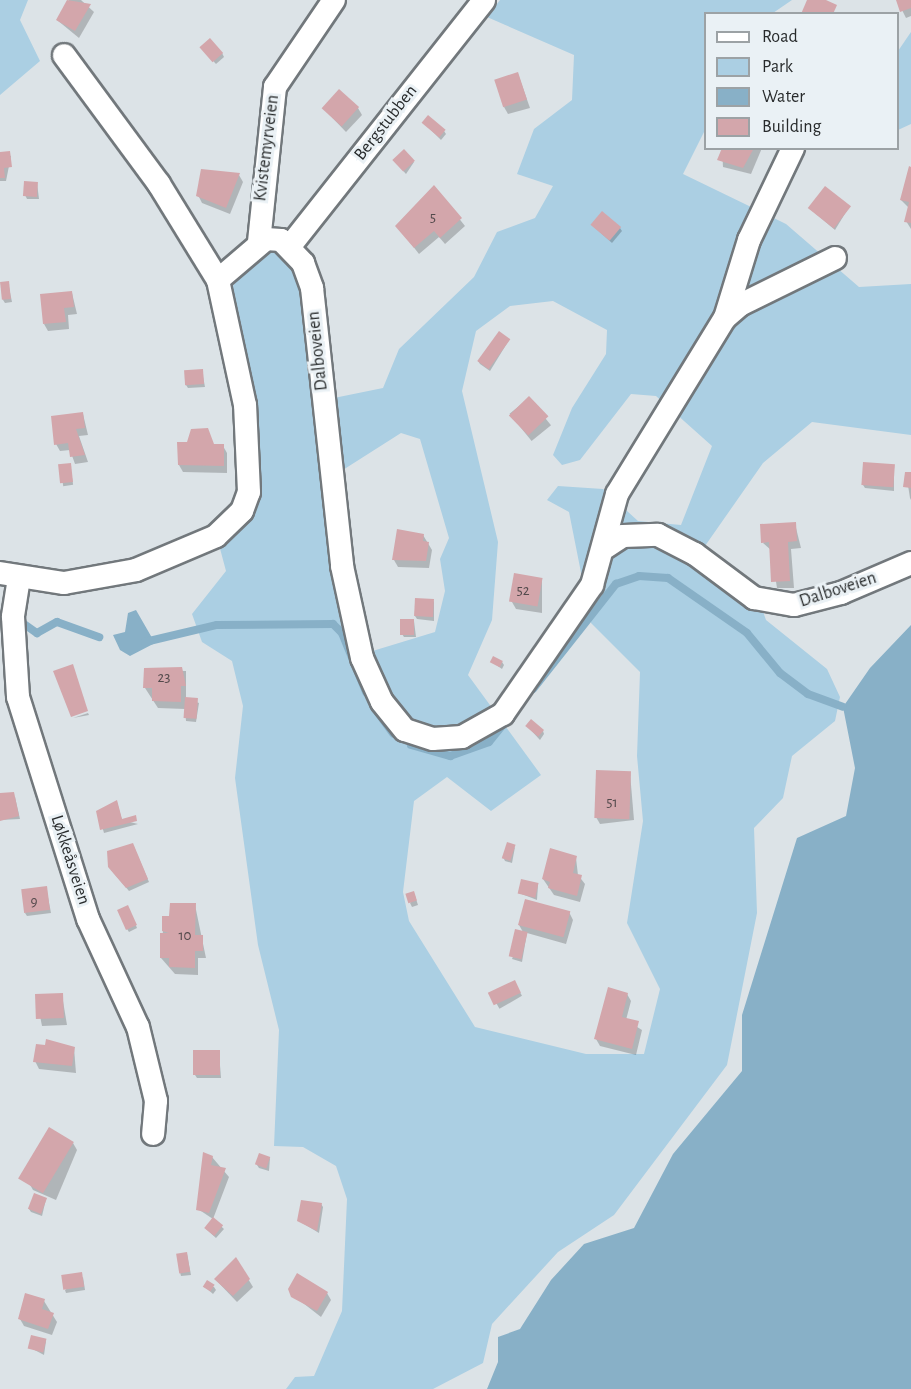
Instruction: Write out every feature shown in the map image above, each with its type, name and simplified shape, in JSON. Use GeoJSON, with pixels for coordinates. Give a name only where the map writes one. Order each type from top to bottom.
{"type":"FeatureCollection","features":[{"type":"Feature","properties":{"kind":"street","name":"Kvistemyrveien"},"geometry":{"type":"LineString","coordinates":[[259,242],[275,87],[334,0]]}},
{"type":"Feature","properties":{"kind":"street","name":"Bergstubben"},"geometry":{"type":"LineString","coordinates":[[290,246],[484,0]]}},
{"type":"Feature","properties":{"kind":"street"},"geometry":{"type":"LineString","coordinates":[[10,575],[64,583],[136,570],[216,536],[242,511],[250,481],[245,405],[218,280],[159,184],[64,55]]}},
{"type":"Feature","properties":{"kind":"street","name":"Dalboveien"},"geometry":{"type":"LineString","coordinates":[[290,246],[312,288],[351,612],[371,681],[405,730],[433,738],[462,737],[503,714],[577,611],[606,548],[622,481],[725,318],[749,240],[792,150]]}},
{"type":"Feature","properties":{"kind":"street"},"geometry":{"type":"LineString","coordinates":[[218,280],[259,242],[275,238],[290,246]]}},
{"type":"Feature","properties":{"kind":"street","name":"Dalboveien"},"geometry":{"type":"LineString","coordinates":[[725,318],[740,305],[835,258]]}},
{"type":"Feature","properties":{"kind":"street","name":"Dalboveien"},"geometry":{"type":"LineString","coordinates":[[606,548],[623,536],[658,535],[695,554],[754,598],[794,605],[841,593],[911,563]]}},
{"type":"Feature","properties":{"kind":"street","name":"Løkkeåsveien"},"geometry":{"type":"LineString","coordinates":[[10,575],[18,697],[88,919],[138,1027],[156,1101],[153,1134]]}},
{"type":"Feature","properties":{"kind":"green space"},"geometry":{"type":"Polygon","coordinates":[[[0,0],[28,0],[20,20],[40,61],[0,95],[0,0]]]}},
{"type":"Feature","properties":{"kind":"green space"},"geometry":{"type":"Polygon","coordinates":[[[500,0],[792,0],[774,12],[704,12],[704,132],[683,174],[786,224],[859,287],[911,284],[911,435],[812,422],[763,463],[705,546],[752,581],[766,620],[827,669],[840,697],[835,721],[792,756],[783,798],[754,828],[757,913],[727,1065],[614,1215],[558,1252],[492,1324],[483,1363],[433,1389],[286,1389],[295,1377],[314,1376],[342,1311],[347,1199],[336,1166],[303,1147],[274,1146],[279,1030],[258,945],[235,778],[243,706],[232,661],[202,642],[192,614],[226,571],[218,541],[250,509],[231,289],[249,261],[273,249],[284,251],[301,275],[329,399],[383,388],[399,349],[474,277],[497,232],[535,218],[553,186],[517,174],[534,129],[572,100],[574,55],[487,17],[500,0]],[[553,301],[510,306],[476,331],[462,391],[498,542],[492,620],[468,675],[541,775],[491,811],[447,777],[414,801],[403,892],[409,921],[475,1027],[586,1054],[644,1054],[660,989],[627,923],[643,821],[637,756],[640,672],[591,623],[569,512],[547,500],[558,486],[603,489],[638,521],[681,525],[712,446],[656,396],[631,394],[580,460],[562,465],[553,455],[572,408],[606,354],[607,330],[553,301]],[[401,433],[335,475],[366,653],[435,632],[445,591],[440,559],[449,538],[420,439],[401,433]]]}},
{"type":"Feature","properties":{"kind":"green space"},"geometry":{"type":"Polygon","coordinates":[[[911,32],[911,124],[899,130],[899,50],[911,32]]]}},
{"type":"Feature","properties":{"kind":"water"},"geometry":{"type":"Polygon","coordinates":[[[136,610],[155,643],[130,656],[120,650],[113,635],[125,632],[128,613],[136,610]]]}},
{"type":"Feature","properties":{"kind":"water"},"geometry":{"type":"Polygon","coordinates":[[[911,625],[911,1389],[487,1389],[498,1362],[498,1337],[520,1329],[551,1280],[584,1244],[634,1228],[673,1154],[742,1071],[742,1015],[797,838],[846,816],[855,768],[843,707],[870,668],[911,625]]]}},
{"type":"Feature","properties":{"kind":"building"},"geometry":{"type":"Polygon","coordinates":[[[67,0],[91,4],[75,31],[56,20],[67,0]]]}},
{"type":"Feature","properties":{"kind":"building"},"geometry":{"type":"Polygon","coordinates":[[[807,0],[826,0],[837,5],[834,12],[802,12],[807,0]]]}},
{"type":"Feature","properties":{"kind":"building"},"geometry":{"type":"Polygon","coordinates":[[[896,0],[911,0],[911,8],[900,12],[896,0]]]}},
{"type":"Feature","properties":{"kind":"building"},"geometry":{"type":"Polygon","coordinates":[[[210,38],[223,53],[213,62],[199,47],[210,38]]]}},
{"type":"Feature","properties":{"kind":"building"},"geometry":{"type":"Polygon","coordinates":[[[518,72],[527,100],[503,107],[494,80],[518,72]]]}},
{"type":"Feature","properties":{"kind":"building"},"geometry":{"type":"Polygon","coordinates":[[[339,89],[359,107],[342,126],[322,108],[339,89]]]}},
{"type":"Feature","properties":{"kind":"building"},"geometry":{"type":"Polygon","coordinates":[[[428,115],[446,130],[439,137],[422,123],[428,115]]]}},
{"type":"Feature","properties":{"kind":"building"},"geometry":{"type":"Polygon","coordinates":[[[404,149],[415,161],[403,172],[392,160],[404,149]]]}},
{"type":"Feature","properties":{"kind":"building"},"geometry":{"type":"Polygon","coordinates":[[[721,150],[753,150],[743,168],[717,160],[721,150]]]}},
{"type":"Feature","properties":{"kind":"building"},"geometry":{"type":"Polygon","coordinates":[[[10,151],[12,167],[4,168],[5,178],[0,178],[0,152],[10,151]]]}},
{"type":"Feature","properties":{"kind":"building"},"geometry":{"type":"Polygon","coordinates":[[[909,166],[911,167],[911,223],[904,222],[909,202],[900,200],[909,166]]]}},
{"type":"Feature","properties":{"kind":"building"},"geometry":{"type":"Polygon","coordinates":[[[201,169],[240,173],[226,208],[196,196],[201,169]]]}},
{"type":"Feature","properties":{"kind":"building"},"geometry":{"type":"Polygon","coordinates":[[[24,181],[38,182],[37,197],[23,196],[24,181]]]}},
{"type":"Feature","properties":{"kind":"building"},"geometry":{"type":"Polygon","coordinates":[[[434,185],[462,218],[440,238],[434,231],[414,248],[395,226],[434,185]]]}},
{"type":"Feature","properties":{"kind":"building"},"geometry":{"type":"Polygon","coordinates":[[[825,186],[851,206],[834,228],[808,208],[825,186]]]}},
{"type":"Feature","properties":{"kind":"building"},"geometry":{"type":"Polygon","coordinates":[[[602,211],[621,227],[610,241],[590,225],[602,211]]]}},
{"type":"Feature","properties":{"kind":"building"},"geometry":{"type":"Polygon","coordinates":[[[9,281],[11,299],[2,300],[0,282],[9,281]]]}},
{"type":"Feature","properties":{"kind":"building"},"geometry":{"type":"Polygon","coordinates":[[[72,291],[74,307],[64,308],[66,322],[43,324],[40,294],[72,291]]]}},
{"type":"Feature","properties":{"kind":"building"},"geometry":{"type":"Polygon","coordinates":[[[499,331],[510,339],[489,369],[477,361],[499,331]]]}},
{"type":"Feature","properties":{"kind":"building"},"geometry":{"type":"Polygon","coordinates":[[[203,369],[204,384],[185,385],[184,370],[203,369]]]}},
{"type":"Feature","properties":{"kind":"building"},"geometry":{"type":"Polygon","coordinates":[[[529,396],[548,416],[528,436],[509,415],[529,396]]]}},
{"type":"Feature","properties":{"kind":"building"},"geometry":{"type":"Polygon","coordinates":[[[83,412],[85,428],[76,429],[85,455],[70,457],[68,443],[54,445],[51,416],[83,412]]]}},
{"type":"Feature","properties":{"kind":"building"},"geometry":{"type":"Polygon","coordinates":[[[208,428],[214,444],[224,444],[224,466],[178,465],[177,442],[187,442],[191,429],[208,428]]]}},
{"type":"Feature","properties":{"kind":"building"},"geometry":{"type":"Polygon","coordinates":[[[863,462],[895,464],[893,487],[861,485],[863,462]]]}},
{"type":"Feature","properties":{"kind":"building"},"geometry":{"type":"Polygon","coordinates":[[[71,463],[73,482],[60,483],[58,464],[71,463]]]}},
{"type":"Feature","properties":{"kind":"building"},"geometry":{"type":"Polygon","coordinates":[[[905,472],[911,472],[911,488],[903,487],[905,472]]]}},
{"type":"Feature","properties":{"kind":"building"},"geometry":{"type":"Polygon","coordinates":[[[796,522],[797,541],[788,542],[790,581],[771,582],[769,542],[761,543],[760,524],[796,522]]]}},
{"type":"Feature","properties":{"kind":"building"},"geometry":{"type":"Polygon","coordinates":[[[397,529],[424,534],[423,541],[429,542],[426,561],[392,560],[397,529]]]}},
{"type":"Feature","properties":{"kind":"building"},"geometry":{"type":"Polygon","coordinates":[[[514,573],[543,578],[538,607],[509,602],[514,573]]]}},
{"type":"Feature","properties":{"kind":"building"},"geometry":{"type":"Polygon","coordinates":[[[415,598],[434,599],[433,617],[414,616],[415,598]]]}},
{"type":"Feature","properties":{"kind":"building"},"geometry":{"type":"Polygon","coordinates":[[[400,619],[414,619],[414,635],[400,635],[400,619]]]}},
{"type":"Feature","properties":{"kind":"building"},"geometry":{"type":"Polygon","coordinates":[[[493,656],[503,661],[500,667],[490,662],[493,656]]]}},
{"type":"Feature","properties":{"kind":"building"},"geometry":{"type":"Polygon","coordinates":[[[73,664],[88,711],[71,717],[53,671],[73,664]]]}},
{"type":"Feature","properties":{"kind":"building"},"geometry":{"type":"Polygon","coordinates":[[[182,667],[186,686],[181,686],[181,702],[152,701],[152,688],[143,688],[144,668],[182,667]]]}},
{"type":"Feature","properties":{"kind":"building"},"geometry":{"type":"Polygon","coordinates":[[[185,697],[198,698],[197,719],[184,718],[185,697]]]}},
{"type":"Feature","properties":{"kind":"building"},"geometry":{"type":"Polygon","coordinates":[[[531,719],[544,730],[538,737],[525,726],[531,719]]]}},
{"type":"Feature","properties":{"kind":"building"},"geometry":{"type":"Polygon","coordinates":[[[596,770],[631,771],[629,819],[594,818],[596,770]]]}},
{"type":"Feature","properties":{"kind":"building"},"geometry":{"type":"Polygon","coordinates":[[[14,792],[19,816],[0,821],[0,793],[14,792]]]}},
{"type":"Feature","properties":{"kind":"building"},"geometry":{"type":"Polygon","coordinates":[[[117,800],[122,819],[136,815],[137,821],[100,830],[96,811],[117,800]]]}},
{"type":"Feature","properties":{"kind":"building"},"geometry":{"type":"Polygon","coordinates":[[[507,842],[516,845],[510,861],[502,858],[507,842]]]}},
{"type":"Feature","properties":{"kind":"building"},"geometry":{"type":"Polygon","coordinates":[[[133,843],[148,879],[126,888],[108,867],[107,851],[133,843]]]}},
{"type":"Feature","properties":{"kind":"building"},"geometry":{"type":"Polygon","coordinates":[[[550,848],[577,856],[573,873],[582,875],[577,896],[548,888],[550,882],[542,879],[550,848]]]}},
{"type":"Feature","properties":{"kind":"building"},"geometry":{"type":"Polygon","coordinates":[[[521,879],[539,883],[535,898],[518,894],[521,879]]]}},
{"type":"Feature","properties":{"kind":"building"},"geometry":{"type":"Polygon","coordinates":[[[47,886],[50,910],[24,913],[21,889],[47,886]]]}},
{"type":"Feature","properties":{"kind":"building"},"geometry":{"type":"Polygon","coordinates":[[[414,891],[417,901],[408,903],[405,894],[414,891]]]}},
{"type":"Feature","properties":{"kind":"building"},"geometry":{"type":"Polygon","coordinates":[[[525,899],[570,911],[563,937],[518,925],[525,899]]]}},
{"type":"Feature","properties":{"kind":"building"},"geometry":{"type":"Polygon","coordinates":[[[170,903],[196,903],[195,935],[203,935],[203,951],[195,951],[195,968],[169,967],[169,958],[160,958],[160,933],[169,933],[162,931],[162,916],[169,916],[170,903]]]}},
{"type":"Feature","properties":{"kind":"building"},"geometry":{"type":"Polygon","coordinates":[[[128,905],[137,925],[126,930],[117,910],[128,905]]]}},
{"type":"Feature","properties":{"kind":"building"},"geometry":{"type":"Polygon","coordinates":[[[515,929],[528,932],[521,959],[509,956],[515,929]]]}},
{"type":"Feature","properties":{"kind":"building"},"geometry":{"type":"Polygon","coordinates":[[[515,980],[521,993],[494,1005],[488,993],[515,980]]]}},
{"type":"Feature","properties":{"kind":"building"},"geometry":{"type":"Polygon","coordinates":[[[608,987],[628,993],[622,1017],[639,1021],[632,1049],[594,1039],[608,987]]]}},
{"type":"Feature","properties":{"kind":"building"},"geometry":{"type":"Polygon","coordinates":[[[63,993],[64,1018],[36,1019],[35,994],[63,993]]]}},
{"type":"Feature","properties":{"kind":"building"},"geometry":{"type":"Polygon","coordinates":[[[46,1039],[75,1047],[72,1066],[33,1062],[36,1044],[45,1045],[46,1039]]]}},
{"type":"Feature","properties":{"kind":"building"},"geometry":{"type":"Polygon","coordinates":[[[193,1050],[220,1050],[220,1075],[193,1075],[193,1050]]]}},
{"type":"Feature","properties":{"kind":"building"},"geometry":{"type":"Polygon","coordinates":[[[49,1127],[74,1142],[43,1193],[18,1178],[49,1127]]]}},
{"type":"Feature","properties":{"kind":"building"},"geometry":{"type":"Polygon","coordinates":[[[203,1152],[213,1156],[211,1165],[226,1168],[209,1213],[196,1210],[203,1152]]]}},
{"type":"Feature","properties":{"kind":"building"},"geometry":{"type":"Polygon","coordinates":[[[259,1153],[270,1157],[266,1168],[255,1164],[259,1153]]]}},
{"type":"Feature","properties":{"kind":"building"},"geometry":{"type":"Polygon","coordinates":[[[34,1193],[47,1198],[41,1214],[28,1209],[34,1193]]]}},
{"type":"Feature","properties":{"kind":"building"},"geometry":{"type":"Polygon","coordinates":[[[301,1200],[322,1203],[317,1231],[297,1221],[301,1200]]]}},
{"type":"Feature","properties":{"kind":"building"},"geometry":{"type":"Polygon","coordinates":[[[213,1217],[223,1225],[214,1236],[204,1228],[213,1217]]]}},
{"type":"Feature","properties":{"kind":"building"},"geometry":{"type":"Polygon","coordinates":[[[187,1252],[190,1272],[179,1273],[176,1254],[187,1252]]]}},
{"type":"Feature","properties":{"kind":"building"},"geometry":{"type":"Polygon","coordinates":[[[236,1257],[250,1279],[233,1296],[214,1279],[236,1257]]]}},
{"type":"Feature","properties":{"kind":"building"},"geometry":{"type":"Polygon","coordinates":[[[82,1272],[84,1287],[63,1290],[61,1275],[82,1272]]]}},
{"type":"Feature","properties":{"kind":"building"},"geometry":{"type":"Polygon","coordinates":[[[297,1273],[328,1292],[317,1311],[291,1297],[288,1289],[297,1273]]]}},
{"type":"Feature","properties":{"kind":"building"},"geometry":{"type":"Polygon","coordinates":[[[207,1280],[215,1285],[210,1292],[203,1287],[207,1280]]]}},
{"type":"Feature","properties":{"kind":"building"},"geometry":{"type":"Polygon","coordinates":[[[25,1293],[45,1299],[42,1309],[54,1313],[48,1329],[18,1319],[25,1293]]]}},
{"type":"Feature","properties":{"kind":"building"},"geometry":{"type":"Polygon","coordinates":[[[31,1335],[47,1339],[43,1352],[28,1349],[31,1335]]]}},
{"type":"Feature","properties":{"kind":"waterway"},"geometry":{"type":"LineString","coordinates":[[533,689],[616,584],[639,576],[668,578],[747,633],[780,673],[808,694],[843,707]]}},
{"type":"Feature","properties":{"kind":"waterway"},"geometry":{"type":"LineString","coordinates":[[24,624],[37,633],[57,622],[99,637]]}},
{"type":"Feature","properties":{"kind":"waterway"},"geometry":{"type":"LineString","coordinates":[[145,642],[217,625],[333,624],[342,633],[366,692]]}},
{"type":"Feature","properties":{"kind":"waterway"},"geometry":{"type":"LineString","coordinates":[[376,710],[393,733]]}},
{"type":"Feature","properties":{"kind":"waterway"},"geometry":{"type":"LineString","coordinates":[[411,745],[450,756],[489,742],[506,721]]}}]}
